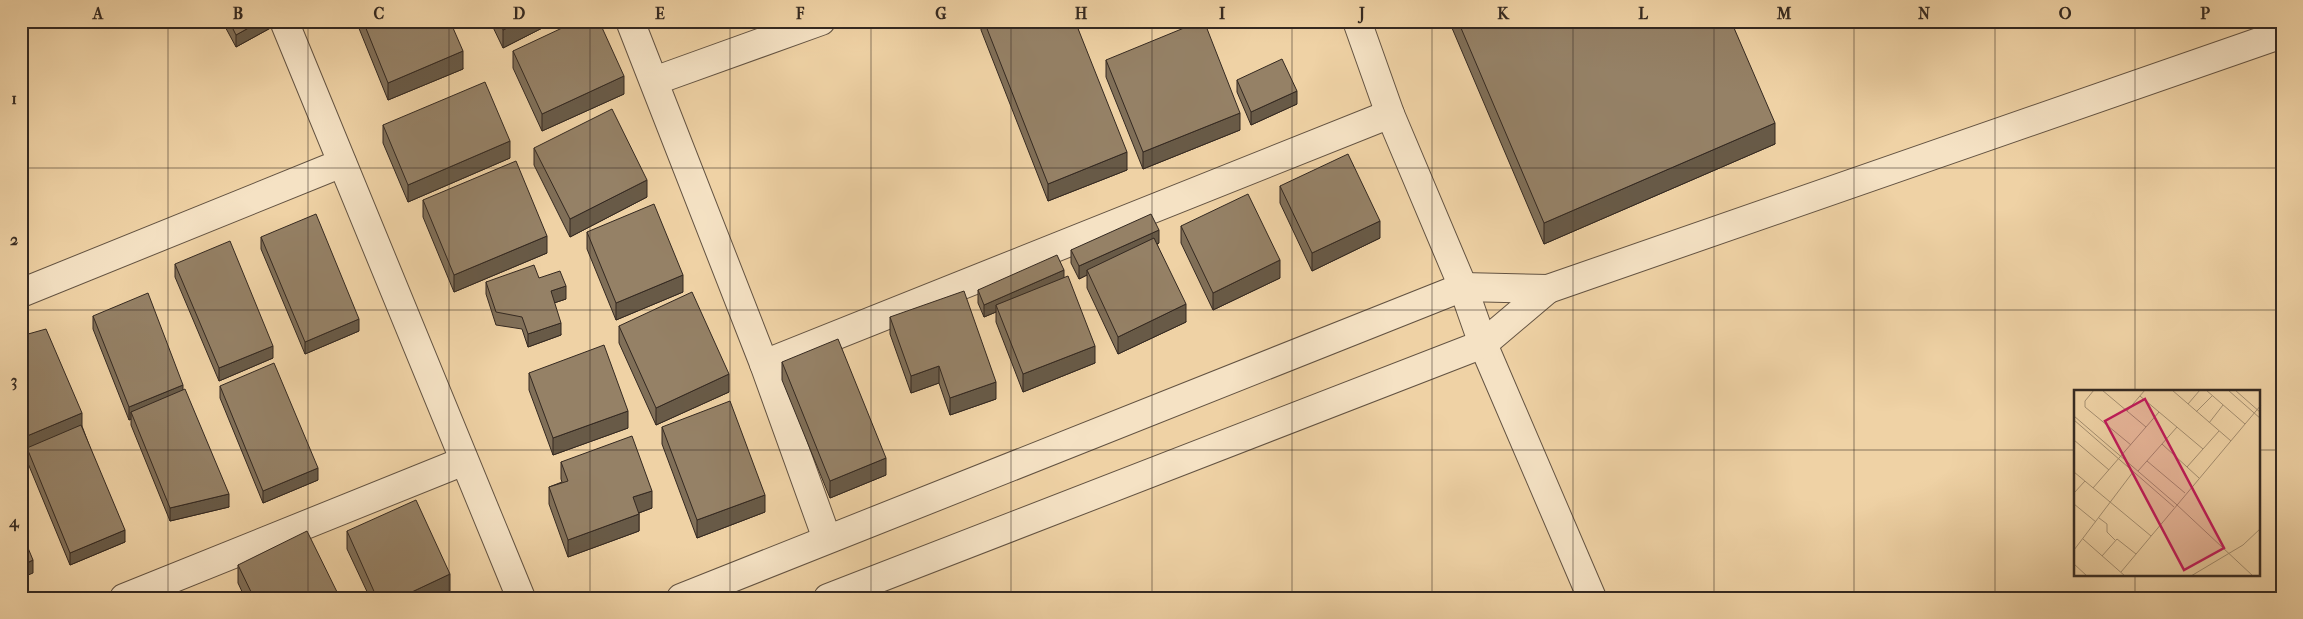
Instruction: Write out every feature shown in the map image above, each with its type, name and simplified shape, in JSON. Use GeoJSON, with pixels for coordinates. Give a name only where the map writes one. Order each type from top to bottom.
{"type":"FeatureCollection","features":[{"type":"Feature","properties":{"kind":"street"},"geometry":{"type":"LineString","coordinates":[[284,21],[521,598]]}},
{"type":"Feature","properties":{"kind":"street"},"geometry":{"type":"LineString","coordinates":[[630,21],[764,364],[827,539]]}},
{"type":"Feature","properties":{"kind":"street"},"geometry":{"type":"LineString","coordinates":[[654,81],[821,21]]}},
{"type":"Feature","properties":{"kind":"street"},"geometry":{"type":"LineString","coordinates":[[1357,21],[1390,114],[1463,287],[1483,344],[1592,598]]}},
{"type":"Feature","properties":{"kind":"street"},"geometry":{"type":"LineString","coordinates":[[681,598],[1463,287],[1548,289],[2282,34]]}},
{"type":"Feature","properties":{"kind":"street"},"geometry":{"type":"LineString","coordinates":[[764,364],[1390,114]]}},
{"type":"Feature","properties":{"kind":"street"},"geometry":{"type":"LineString","coordinates":[[22,291],[342,163]]}},
{"type":"Feature","properties":{"kind":"street"},"geometry":{"type":"LineString","coordinates":[[828,598],[1483,344],[1548,289]]}},
{"type":"Feature","properties":{"kind":"street"},"geometry":{"type":"LineString","coordinates":[[124,598],[464,461]]}},
{"type":"Feature","properties":{"kind":"building"},"geometry":{"type":"Polygon","coordinates":[[[229,21],[261,21],[236,35],[229,21]]]}},
{"type":"Feature","properties":{"kind":"building"},"geometry":{"type":"Polygon","coordinates":[[[363,21],[450,21],[463,51],[388,83],[363,21]]]}},
{"type":"Feature","properties":{"kind":"building"},"geometry":{"type":"Polygon","coordinates":[[[499,21],[521,21],[503,30],[499,21]]]}},
{"type":"Feature","properties":{"kind":"building"},"geometry":{"type":"Polygon","coordinates":[[[577,21],[599,21],[624,76],[542,114],[513,51],[577,21]]]}},
{"type":"Feature","properties":{"kind":"building"},"geometry":{"type":"Polygon","coordinates":[[[984,21],[1075,21],[1127,152],[1048,184],[984,21]]]}},
{"type":"Feature","properties":{"kind":"building"},"geometry":{"type":"Polygon","coordinates":[[[1204,21],[1240,113],[1143,152],[1106,60],[1204,21]]]}},
{"type":"Feature","properties":{"kind":"building"},"geometry":{"type":"Polygon","coordinates":[[[1458,21],[1731,21],[1775,123],[1544,223],[1458,21]]]}},
{"type":"Feature","properties":{"kind":"building"},"geometry":{"type":"Polygon","coordinates":[[[1282,59],[1297,91],[1251,112],[1237,80],[1282,59]]]}},
{"type":"Feature","properties":{"kind":"building"},"geometry":{"type":"Polygon","coordinates":[[[485,82],[510,141],[408,185],[383,125],[485,82]]]}},
{"type":"Feature","properties":{"kind":"building"},"geometry":{"type":"Polygon","coordinates":[[[612,109],[647,180],[570,219],[534,148],[612,109]]]}},
{"type":"Feature","properties":{"kind":"building"},"geometry":{"type":"Polygon","coordinates":[[[1348,154],[1380,221],[1312,253],[1280,186],[1348,154]]]}},
{"type":"Feature","properties":{"kind":"building"},"geometry":{"type":"Polygon","coordinates":[[[516,161],[547,236],[454,275],[423,200],[516,161]]]}},
{"type":"Feature","properties":{"kind":"building"},"geometry":{"type":"Polygon","coordinates":[[[1248,194],[1280,260],[1213,293],[1181,226],[1248,194]]]}},
{"type":"Feature","properties":{"kind":"building"},"geometry":{"type":"Polygon","coordinates":[[[654,204],[683,275],[616,303],[587,232],[654,204]]]}},
{"type":"Feature","properties":{"kind":"building"},"geometry":{"type":"Polygon","coordinates":[[[316,214],[359,319],[305,342],[261,237],[316,214]]]}},
{"type":"Feature","properties":{"kind":"building"},"geometry":{"type":"Polygon","coordinates":[[[1151,214],[1159,230],[1079,266],[1071,250],[1151,214]]]}},
{"type":"Feature","properties":{"kind":"building"},"geometry":{"type":"Polygon","coordinates":[[[1154,238],[1186,304],[1118,337],[1087,270],[1154,238]]]}},
{"type":"Feature","properties":{"kind":"building"},"geometry":{"type":"Polygon","coordinates":[[[230,241],[273,346],[219,368],[175,264],[230,241]]]}},
{"type":"Feature","properties":{"kind":"building"},"geometry":{"type":"Polygon","coordinates":[[[1057,255],[1064,270],[984,305],[978,290],[1057,255]]]}},
{"type":"Feature","properties":{"kind":"building"},"geometry":{"type":"Polygon","coordinates":[[[534,265],[539,278],[560,271],[566,286],[551,291],[561,323],[528,334],[522,317],[496,312],[486,282],[534,265]]]}},
{"type":"Feature","properties":{"kind":"building"},"geometry":{"type":"Polygon","coordinates":[[[1068,276],[1095,346],[1023,374],[996,305],[1068,276]]]}},
{"type":"Feature","properties":{"kind":"building"},"geometry":{"type":"Polygon","coordinates":[[[964,291],[996,382],[950,398],[939,366],[911,376],[890,317],[964,291]]]}},
{"type":"Feature","properties":{"kind":"building"},"geometry":{"type":"Polygon","coordinates":[[[692,292],[729,374],[656,408],[619,326],[692,292]]]}},
{"type":"Feature","properties":{"kind":"building"},"geometry":{"type":"Polygon","coordinates":[[[148,293],[183,385],[129,407],[93,316],[148,293]]]}},
{"type":"Feature","properties":{"kind":"building"},"geometry":{"type":"Polygon","coordinates":[[[46,329],[82,413],[27,436],[21,421],[21,336],[46,329]]]}},
{"type":"Feature","properties":{"kind":"building"},"geometry":{"type":"Polygon","coordinates":[[[838,339],[886,458],[830,481],[782,362],[838,339]]]}},
{"type":"Feature","properties":{"kind":"building"},"geometry":{"type":"Polygon","coordinates":[[[604,345],[628,411],[553,438],[529,373],[604,345]]]}},
{"type":"Feature","properties":{"kind":"building"},"geometry":{"type":"Polygon","coordinates":[[[274,363],[318,468],[263,491],[220,386],[274,363]]]}},
{"type":"Feature","properties":{"kind":"building"},"geometry":{"type":"Polygon","coordinates":[[[185,389],[229,494],[170,508],[131,412],[185,389]]]}},
{"type":"Feature","properties":{"kind":"building"},"geometry":{"type":"Polygon","coordinates":[[[730,401],[765,495],[697,520],[662,427],[730,401]]]}},
{"type":"Feature","properties":{"kind":"building"},"geometry":{"type":"Polygon","coordinates":[[[81,425],[125,530],[70,553],[27,448],[81,425]]]}},
{"type":"Feature","properties":{"kind":"building"},"geometry":{"type":"Polygon","coordinates":[[[632,436],[652,491],[633,497],[639,514],[568,540],[549,487],[568,481],[561,462],[632,436]]]}},
{"type":"Feature","properties":{"kind":"building"},"geometry":{"type":"Polygon","coordinates":[[[416,500],[450,574],[399,598],[377,598],[347,531],[416,500]]]}},
{"type":"Feature","properties":{"kind":"building"},"geometry":{"type":"Polygon","coordinates":[[[21,531],[33,560],[21,566],[21,531]]]}},
{"type":"Feature","properties":{"kind":"building"},"geometry":{"type":"Polygon","coordinates":[[[307,531],[340,598],[254,598],[238,565],[307,531]]]}}]}
